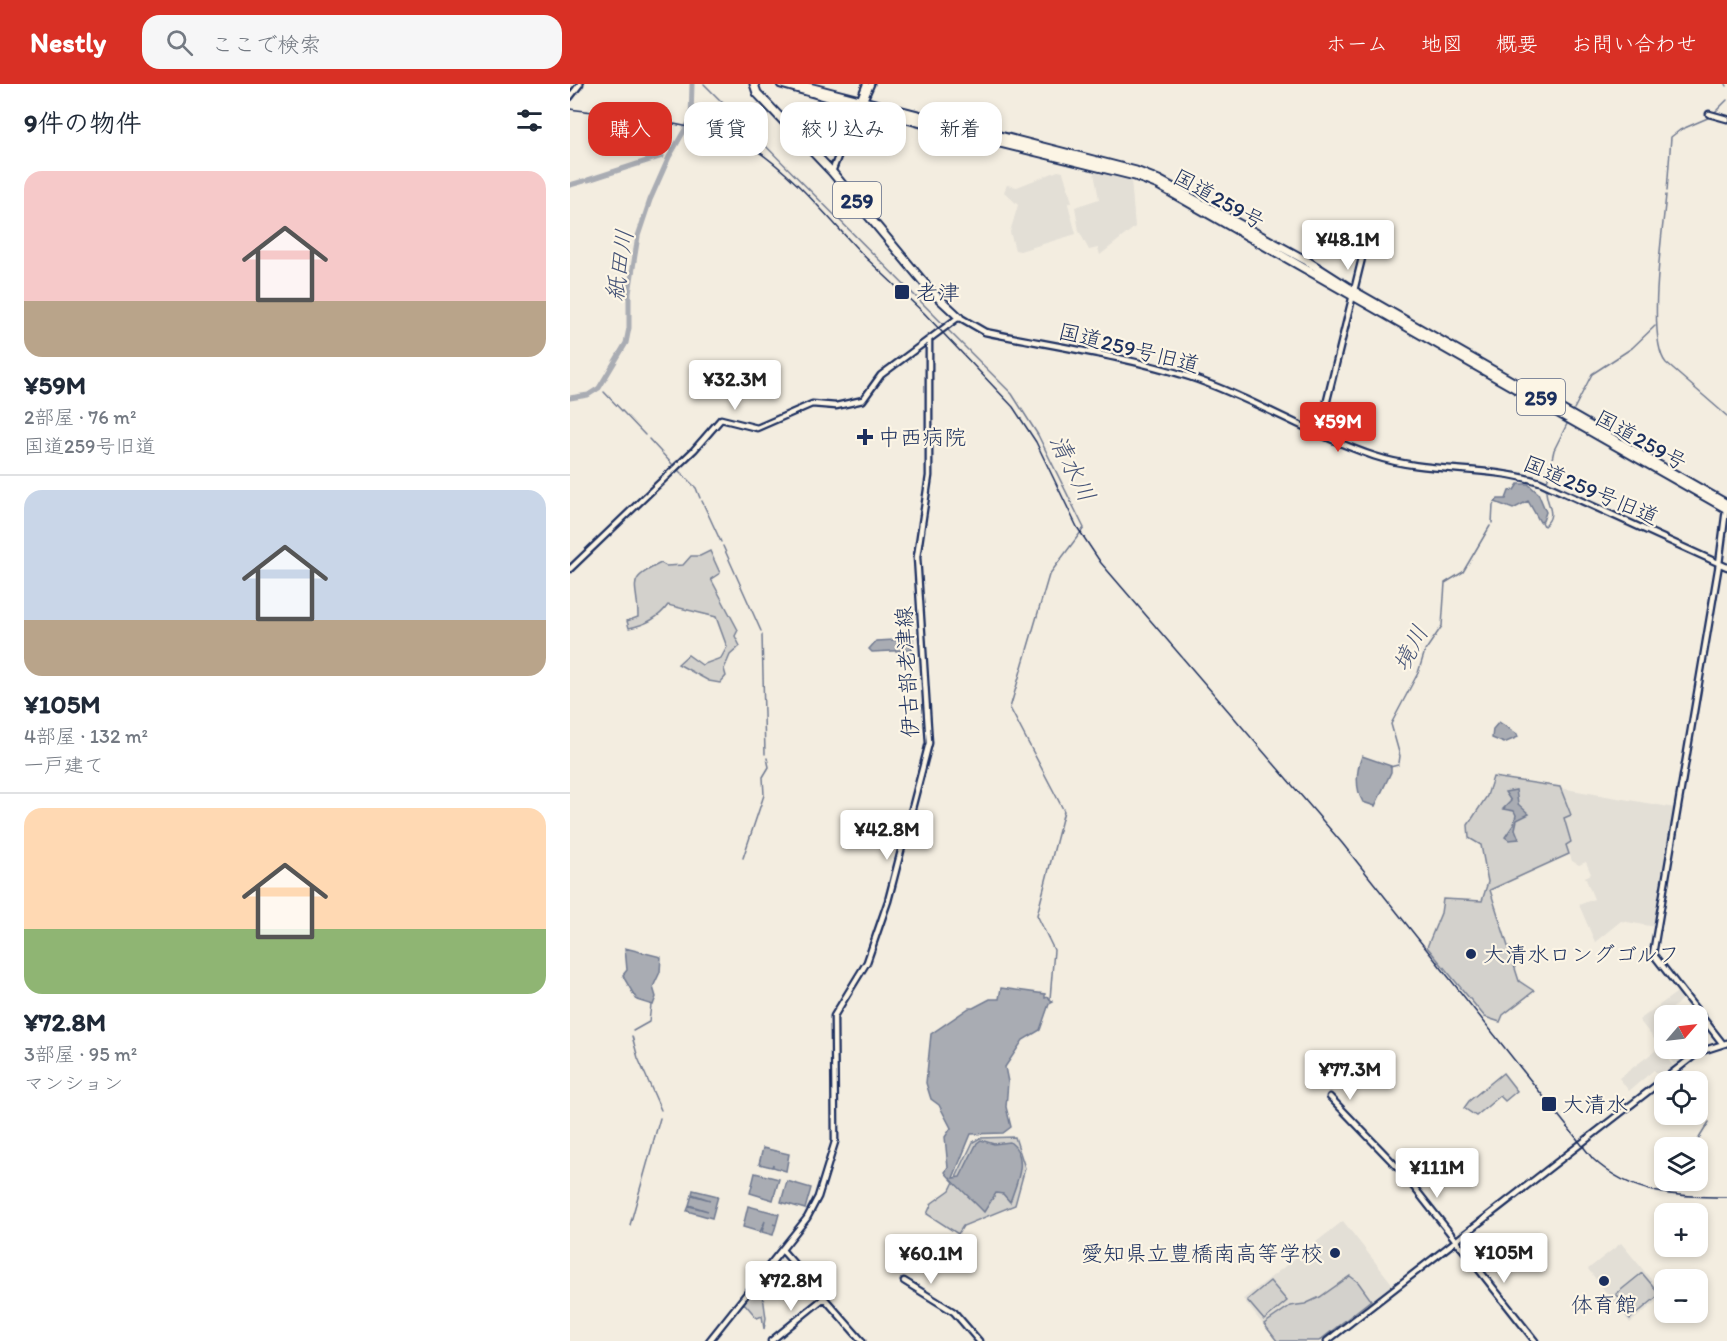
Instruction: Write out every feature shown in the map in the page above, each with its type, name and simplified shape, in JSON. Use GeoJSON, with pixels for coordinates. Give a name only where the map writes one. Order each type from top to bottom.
{"type":"FeatureCollection","features":[{"type":"Feature","properties":{"kind":"highway","name":"259"},"geometry":{"type":"LineString","coordinates":[[754,84],[761,98],[832,172],[930,290],[959,317]]}},
{"type":"Feature","properties":{"kind":"highway","name":"国道259号"},"geometry":{"type":"LineString","coordinates":[[781,84],[861,102]]}},
{"type":"Feature","properties":{"kind":"highway","name":"国道259号"},"geometry":{"type":"LineString","coordinates":[[797,84],[861,102]]}},
{"type":"Feature","properties":{"kind":"highway","name":"国道259号"},"geometry":{"type":"LineString","coordinates":[[906,114],[1142,179],[1354,294],[1726,507]]}},
{"type":"Feature","properties":{"kind":"street"},"geometry":{"type":"LineString","coordinates":[[570,97],[580,84]]}},
{"type":"Feature","properties":{"kind":"street"},"geometry":{"type":"LineString","coordinates":[[861,102],[866,84]]}},
{"type":"Feature","properties":{"kind":"street"},"geometry":{"type":"LineString","coordinates":[[861,102],[871,84]]}},
{"type":"Feature","properties":{"kind":"street"},"geometry":{"type":"LineString","coordinates":[[1709,114],[1727,119]]}},
{"type":"Feature","properties":{"kind":"street"},"geometry":{"type":"LineString","coordinates":[[832,172],[839,156]]}},
{"type":"Feature","properties":{"kind":"street"},"geometry":{"type":"LineString","coordinates":[[1319,433],[1364,250]]}},
{"type":"Feature","properties":{"kind":"street"},"geometry":{"type":"LineString","coordinates":[[570,569],[694,450],[721,419],[757,428],[812,404],[836,406],[863,400],[881,375],[959,317]]}},
{"type":"Feature","properties":{"kind":"street","name":"国道259号旧道"},"geometry":{"type":"LineString","coordinates":[[959,317],[985,332],[1192,378],[1373,456],[1407,465],[1512,473],[1540,482],[1727,567]]}},
{"type":"Feature","properties":{"kind":"street","name":"伊古部老津線"},"geometry":{"type":"LineString","coordinates":[[709,1341],[814,1207],[835,1142],[834,1016],[867,962],[891,891],[929,743],[916,557],[929,476],[929,340]]}},
{"type":"Feature","properties":{"kind":"street"},"geometry":{"type":"LineString","coordinates":[[1327,1341],[1699,1052],[1725,1043],[1653,954],[1719,564],[1726,507]]}},
{"type":"Feature","properties":{"kind":"street"},"geometry":{"type":"LineString","coordinates":[[1330,1097],[1400,1169],[1535,1341]]}},
{"type":"Feature","properties":{"kind":"street"},"geometry":{"type":"LineString","coordinates":[[782,1250],[862,1341]]}},
{"type":"Feature","properties":{"kind":"street"},"geometry":{"type":"LineString","coordinates":[[904,1281],[954,1312],[979,1341]]}},
{"type":"Feature","properties":{"kind":"street"},"geometry":{"type":"LineString","coordinates":[[771,1341],[824,1298]]}},
{"type":"Feature","properties":{"kind":"shaded area"},"geometry":{"type":"Polygon","coordinates":[[[1093,168],[1131,179],[1135,227],[1100,255],[1098,248],[1089,250],[1079,231],[1075,207],[1099,199],[1093,168]]]}},
{"type":"Feature","properties":{"kind":"shaded area"},"geometry":{"type":"Polygon","coordinates":[[[1058,171],[1063,172],[1072,202],[1068,204],[1076,234],[1020,251],[1015,250],[1010,232],[1018,205],[1004,192],[1007,185],[1017,187],[1058,171]]]}},
{"type":"Feature","properties":{"kind":"shaded area"},"geometry":{"type":"Polygon","coordinates":[[[1518,484],[1528,484],[1538,493],[1546,512],[1543,521],[1540,522],[1528,501],[1513,509],[1495,502],[1498,499],[1506,499],[1509,491],[1514,490],[1518,484]]]}},
{"type":"Feature","properties":{"kind":"shaded area"},"geometry":{"type":"Polygon","coordinates":[[[710,551],[720,573],[711,579],[738,630],[735,636],[740,646],[730,655],[724,669],[726,676],[720,683],[709,681],[678,664],[688,655],[702,665],[721,658],[727,647],[716,617],[668,605],[660,614],[646,623],[629,628],[627,621],[638,617],[636,584],[642,574],[661,563],[666,566],[683,565],[691,556],[700,556],[710,551]]]}},
{"type":"Feature","properties":{"kind":"shaded area"},"geometry":{"type":"Polygon","coordinates":[[[913,639],[912,650],[872,652],[869,649],[876,641],[913,639]]]}},
{"type":"Feature","properties":{"kind":"shaded area"},"geometry":{"type":"Polygon","coordinates":[[[1499,722],[1518,737],[1504,743],[1492,738],[1493,729],[1499,722]]]}},
{"type":"Feature","properties":{"kind":"shaded area"},"geometry":{"type":"Polygon","coordinates":[[[1362,756],[1391,766],[1391,772],[1375,806],[1363,802],[1359,791],[1358,774],[1362,756]]]}},
{"type":"Feature","properties":{"kind":"shaded area"},"geometry":{"type":"Polygon","coordinates":[[[1493,777],[1560,787],[1571,815],[1564,818],[1571,842],[1566,845],[1569,854],[1490,890],[1519,981],[1534,991],[1503,1015],[1500,1022],[1485,1017],[1427,947],[1441,913],[1443,899],[1482,901],[1488,882],[1481,845],[1469,838],[1468,825],[1487,796],[1493,777]]]}},
{"type":"Feature","properties":{"kind":"shaded area"},"geometry":{"type":"Polygon","coordinates":[[[1560,788],[1675,808],[1656,927],[1621,921],[1595,942],[1579,905],[1594,899],[1585,877],[1591,874],[1586,862],[1579,865],[1572,861],[1566,845],[1572,842],[1564,818],[1571,814],[1560,788]]]}},
{"type":"Feature","properties":{"kind":"shaded area"},"geometry":{"type":"Polygon","coordinates":[[[1516,790],[1518,804],[1529,814],[1517,820],[1515,829],[1519,839],[1509,840],[1505,837],[1514,824],[1516,815],[1514,811],[1503,809],[1511,801],[1505,792],[1516,790]]]}},
{"type":"Feature","properties":{"kind":"shaded area"},"geometry":{"type":"Polygon","coordinates":[[[625,948],[661,957],[660,972],[653,987],[656,997],[653,1005],[637,1000],[624,978],[623,975],[627,970],[625,948]]]}},
{"type":"Feature","properties":{"kind":"shaded area"},"geometry":{"type":"Polygon","coordinates":[[[1001,988],[1045,994],[1045,998],[1048,997],[1053,1002],[1049,1004],[1040,1030],[1023,1040],[1005,1067],[1008,1082],[1006,1107],[1011,1127],[1003,1133],[971,1134],[953,1178],[960,1177],[977,1143],[981,1140],[994,1144],[1010,1142],[1016,1148],[1020,1171],[1010,1202],[1003,1194],[996,1193],[984,1212],[945,1172],[948,1168],[945,1137],[951,1128],[939,1105],[931,1099],[926,1083],[931,1034],[969,1008],[990,999],[999,999],[1001,988]]]}},
{"type":"Feature","properties":{"kind":"shaded area"},"geometry":{"type":"Polygon","coordinates":[[[1680,990],[1685,996],[1676,1005],[1660,1005],[1680,990]]]}},
{"type":"Feature","properties":{"kind":"shaded area"},"geometry":{"type":"Polygon","coordinates":[[[1654,1009],[1654,1039],[1639,1020],[1654,1009]]]}},
{"type":"Feature","properties":{"kind":"shaded area"},"geometry":{"type":"Polygon","coordinates":[[[1654,1052],[1654,1059],[1668,1059],[1674,1067],[1669,1071],[1654,1070],[1629,1091],[1619,1078],[1654,1052]]]}},
{"type":"Feature","properties":{"kind":"shaded area"},"geometry":{"type":"Polygon","coordinates":[[[1670,1059],[1679,1059],[1682,1062],[1678,1064],[1676,1062],[1674,1064],[1670,1059]]]}},
{"type":"Feature","properties":{"kind":"shaded area"},"geometry":{"type":"Polygon","coordinates":[[[1503,1073],[1517,1091],[1505,1101],[1500,1096],[1476,1116],[1464,1108],[1469,1101],[1503,1073]]]}},
{"type":"Feature","properties":{"kind":"shaded area"},"geometry":{"type":"Polygon","coordinates":[[[1015,1137],[1025,1168],[1015,1205],[963,1226],[958,1234],[927,1214],[932,1203],[950,1190],[973,1142],[980,1138],[1015,1137]]]}},
{"type":"Feature","properties":{"kind":"shaded area"},"geometry":{"type":"Polygon","coordinates":[[[763,1148],[789,1154],[786,1171],[773,1167],[773,1164],[772,1167],[759,1164],[763,1148]]]}},
{"type":"Feature","properties":{"kind":"shaded area"},"geometry":{"type":"Polygon","coordinates":[[[755,1173],[779,1179],[773,1200],[750,1193],[755,1173]]]}},
{"type":"Feature","properties":{"kind":"shaded area"},"geometry":{"type":"Polygon","coordinates":[[[787,1181],[811,1188],[805,1209],[781,1202],[787,1181]]]}},
{"type":"Feature","properties":{"kind":"shaded area"},"geometry":{"type":"Polygon","coordinates":[[[693,1190],[718,1196],[712,1218],[687,1211],[689,1206],[708,1211],[689,1205],[692,1195],[710,1200],[692,1194],[693,1190]]]}},
{"type":"Feature","properties":{"kind":"shaded area"},"geometry":{"type":"Polygon","coordinates":[[[748,1206],[779,1214],[773,1235],[762,1232],[765,1221],[760,1232],[743,1227],[748,1206]]]}},
{"type":"Feature","properties":{"kind":"shaded area","name":"愛知県立豊橋南高等学校"},"geometry":{"type":"Polygon","coordinates":[[[1343,1221],[1393,1285],[1320,1341],[1276,1341],[1243,1299],[1343,1221]]]}},
{"type":"Feature","properties":{"kind":"shaded area"},"geometry":{"type":"Polygon","coordinates":[[[1621,1243],[1654,1283],[1654,1303],[1630,1323],[1588,1269],[1621,1243]]]}},
{"type":"Feature","properties":{"kind":"shaded area"},"geometry":{"type":"Polygon","coordinates":[[[777,1263],[788,1275],[786,1281],[774,1281],[763,1296],[766,1318],[764,1329],[762,1316],[757,1318],[745,1304],[739,1305],[763,1278],[768,1281],[777,1263]]]}},
{"type":"Feature","properties":{"kind":"shaded area"},"geometry":{"type":"Polygon","coordinates":[[[1642,1273],[1654,1287],[1654,1299],[1630,1319],[1620,1306],[1624,1303],[1616,1294],[1642,1273]]]}},
{"type":"Feature","properties":{"kind":"shaded area"},"geometry":{"type":"Polygon","coordinates":[[[1350,1276],[1358,1282],[1371,1300],[1319,1341],[1277,1341],[1264,1324],[1290,1306],[1305,1304],[1320,1297],[1350,1276]]]}},
{"type":"Feature","properties":{"kind":"shaded area"},"geometry":{"type":"Polygon","coordinates":[[[1270,1281],[1287,1301],[1264,1320],[1247,1300],[1270,1281]]]}},
{"type":"Feature","properties":{"kind":"waterway","name":"紙田川"},"geometry":{"type":"LineString","coordinates":[[570,398],[588,395],[599,388],[626,343],[629,328],[629,293],[638,236],[650,200],[669,157],[691,119],[692,84]]}},
{"type":"Feature","properties":{"kind":"waterway","name":"清水川"},"geometry":{"type":"LineString","coordinates":[[704,84],[944,325]]}},
{"type":"Feature","properties":{"kind":"waterway","name":"境川"},"geometry":{"type":"LineString","coordinates":[[1713,114],[1727,100]]}},
{"type":"Feature","properties":{"kind":"waterway","name":"境川"},"geometry":{"type":"LineString","coordinates":[[1667,191],[1671,137],[1680,130],[1710,117]]}},
{"type":"Feature","properties":{"kind":"waterway"},"geometry":{"type":"LineString","coordinates":[[588,180],[662,156]]}},
{"type":"Feature","properties":{"kind":"waterway"},"geometry":{"type":"LineString","coordinates":[[570,185],[584,181]]}},
{"type":"Feature","properties":{"kind":"waterway","name":"境川"},"geometry":{"type":"LineString","coordinates":[[1666,195],[1657,283],[1657,332],[1660,351],[1666,363],[1727,416]]}},
{"type":"Feature","properties":{"kind":"waterway","name":"境川"},"geometry":{"type":"LineString","coordinates":[[1574,409],[1592,374],[1632,348],[1655,326]]}},
{"type":"Feature","properties":{"kind":"waterway","name":"清水川"},"geometry":{"type":"LineString","coordinates":[[947,329],[1012,394],[1038,435],[1084,528],[1049,575],[1010,708],[1064,811],[1037,915],[1054,950],[1050,999]]}},
{"type":"Feature","properties":{"kind":"waterway"},"geometry":{"type":"LineString","coordinates":[[604,392],[645,435]]}},
{"type":"Feature","properties":{"kind":"waterway","name":"境川"},"geometry":{"type":"LineString","coordinates":[[1547,482],[1554,450],[1567,424]]}},
{"type":"Feature","properties":{"kind":"waterway"},"geometry":{"type":"LineString","coordinates":[[649,439],[672,464]]}},
{"type":"Feature","properties":{"kind":"waterway"},"geometry":{"type":"LineString","coordinates":[[679,471],[696,488],[700,498]]}},
{"type":"Feature","properties":{"kind":"waterway","name":"境川"},"geometry":{"type":"LineString","coordinates":[[1542,522],[1544,526],[1551,513],[1546,490]]}},
{"type":"Feature","properties":{"kind":"waterway"},"geometry":{"type":"LineString","coordinates":[[702,501],[721,542]]}},
{"type":"Feature","properties":{"kind":"waterway","name":"境川"},"geometry":{"type":"LineString","coordinates":[[1492,523],[1493,505],[1496,501]]}},
{"type":"Feature","properties":{"kind":"waterway","name":"境川"},"geometry":{"type":"LineString","coordinates":[[1399,763],[1400,756],[1391,724],[1418,673],[1425,651],[1442,626],[1445,583],[1463,572],[1490,526]]}},
{"type":"Feature","properties":{"kind":"waterway"},"geometry":{"type":"LineString","coordinates":[[723,546],[761,631]]}},
{"type":"Feature","properties":{"kind":"waterway"},"geometry":{"type":"LineString","coordinates":[[762,635],[765,754]]}},
{"type":"Feature","properties":{"kind":"waterway"},"geometry":{"type":"LineString","coordinates":[[743,858],[764,795],[763,777],[769,767],[767,758]]}},
{"type":"Feature","properties":{"kind":"waterway","name":"境川"},"geometry":{"type":"LineString","coordinates":[[1390,767],[1398,765]]}},
{"type":"Feature","properties":{"kind":"waterway"},"geometry":{"type":"LineString","coordinates":[[633,1031],[649,1022],[651,1005]]}},
{"type":"Feature","properties":{"kind":"waterway"},"geometry":{"type":"LineString","coordinates":[[632,1036],[638,1058],[661,1110]]}},
{"type":"Feature","properties":{"kind":"waterway"},"geometry":{"type":"LineString","coordinates":[[630,1225],[660,1118]]}},
{"type":"Feature","properties":{"kind":"waterway"},"geometry":{"type":"LineString","coordinates":[[1700,1137],[1709,1122]]}},
{"type":"Feature","properties":{"kind":"railway"},"geometry":{"type":"LineString","coordinates":[[570,109],[691,127],[736,140],[753,148],[798,186],[868,260]]}},
{"type":"Feature","properties":{"kind":"railway"},"geometry":{"type":"LineString","coordinates":[[864,256],[924,313],[1013,407],[1036,442],[1077,527],[1101,563],[1342,843],[1593,1159],[1623,1180],[1656,1192],[1727,1197]]}},
{"type":"Feature","properties":{"kind":"place","name":"老津"},"geometry":{"type":"Point","coordinates":[902,292]}},
{"type":"Feature","properties":{"kind":"place","name":"中西病院"},"geometry":{"type":"Point","coordinates":[865,437]}},
{"type":"Feature","properties":{"kind":"place","name":"大清水ロングゴルフ"},"geometry":{"type":"Point","coordinates":[1471,954]}},
{"type":"Feature","properties":{"kind":"place","name":"大清水"},"geometry":{"type":"Point","coordinates":[1549,1104]}},
{"type":"Feature","properties":{"kind":"place","name":"愛知県立豊橋南高等学校"},"geometry":{"type":"Point","coordinates":[1335,1253]}},
{"type":"Feature","properties":{"kind":"place","name":"体育館"},"geometry":{"type":"Point","coordinates":[1604,1281]}}]}
